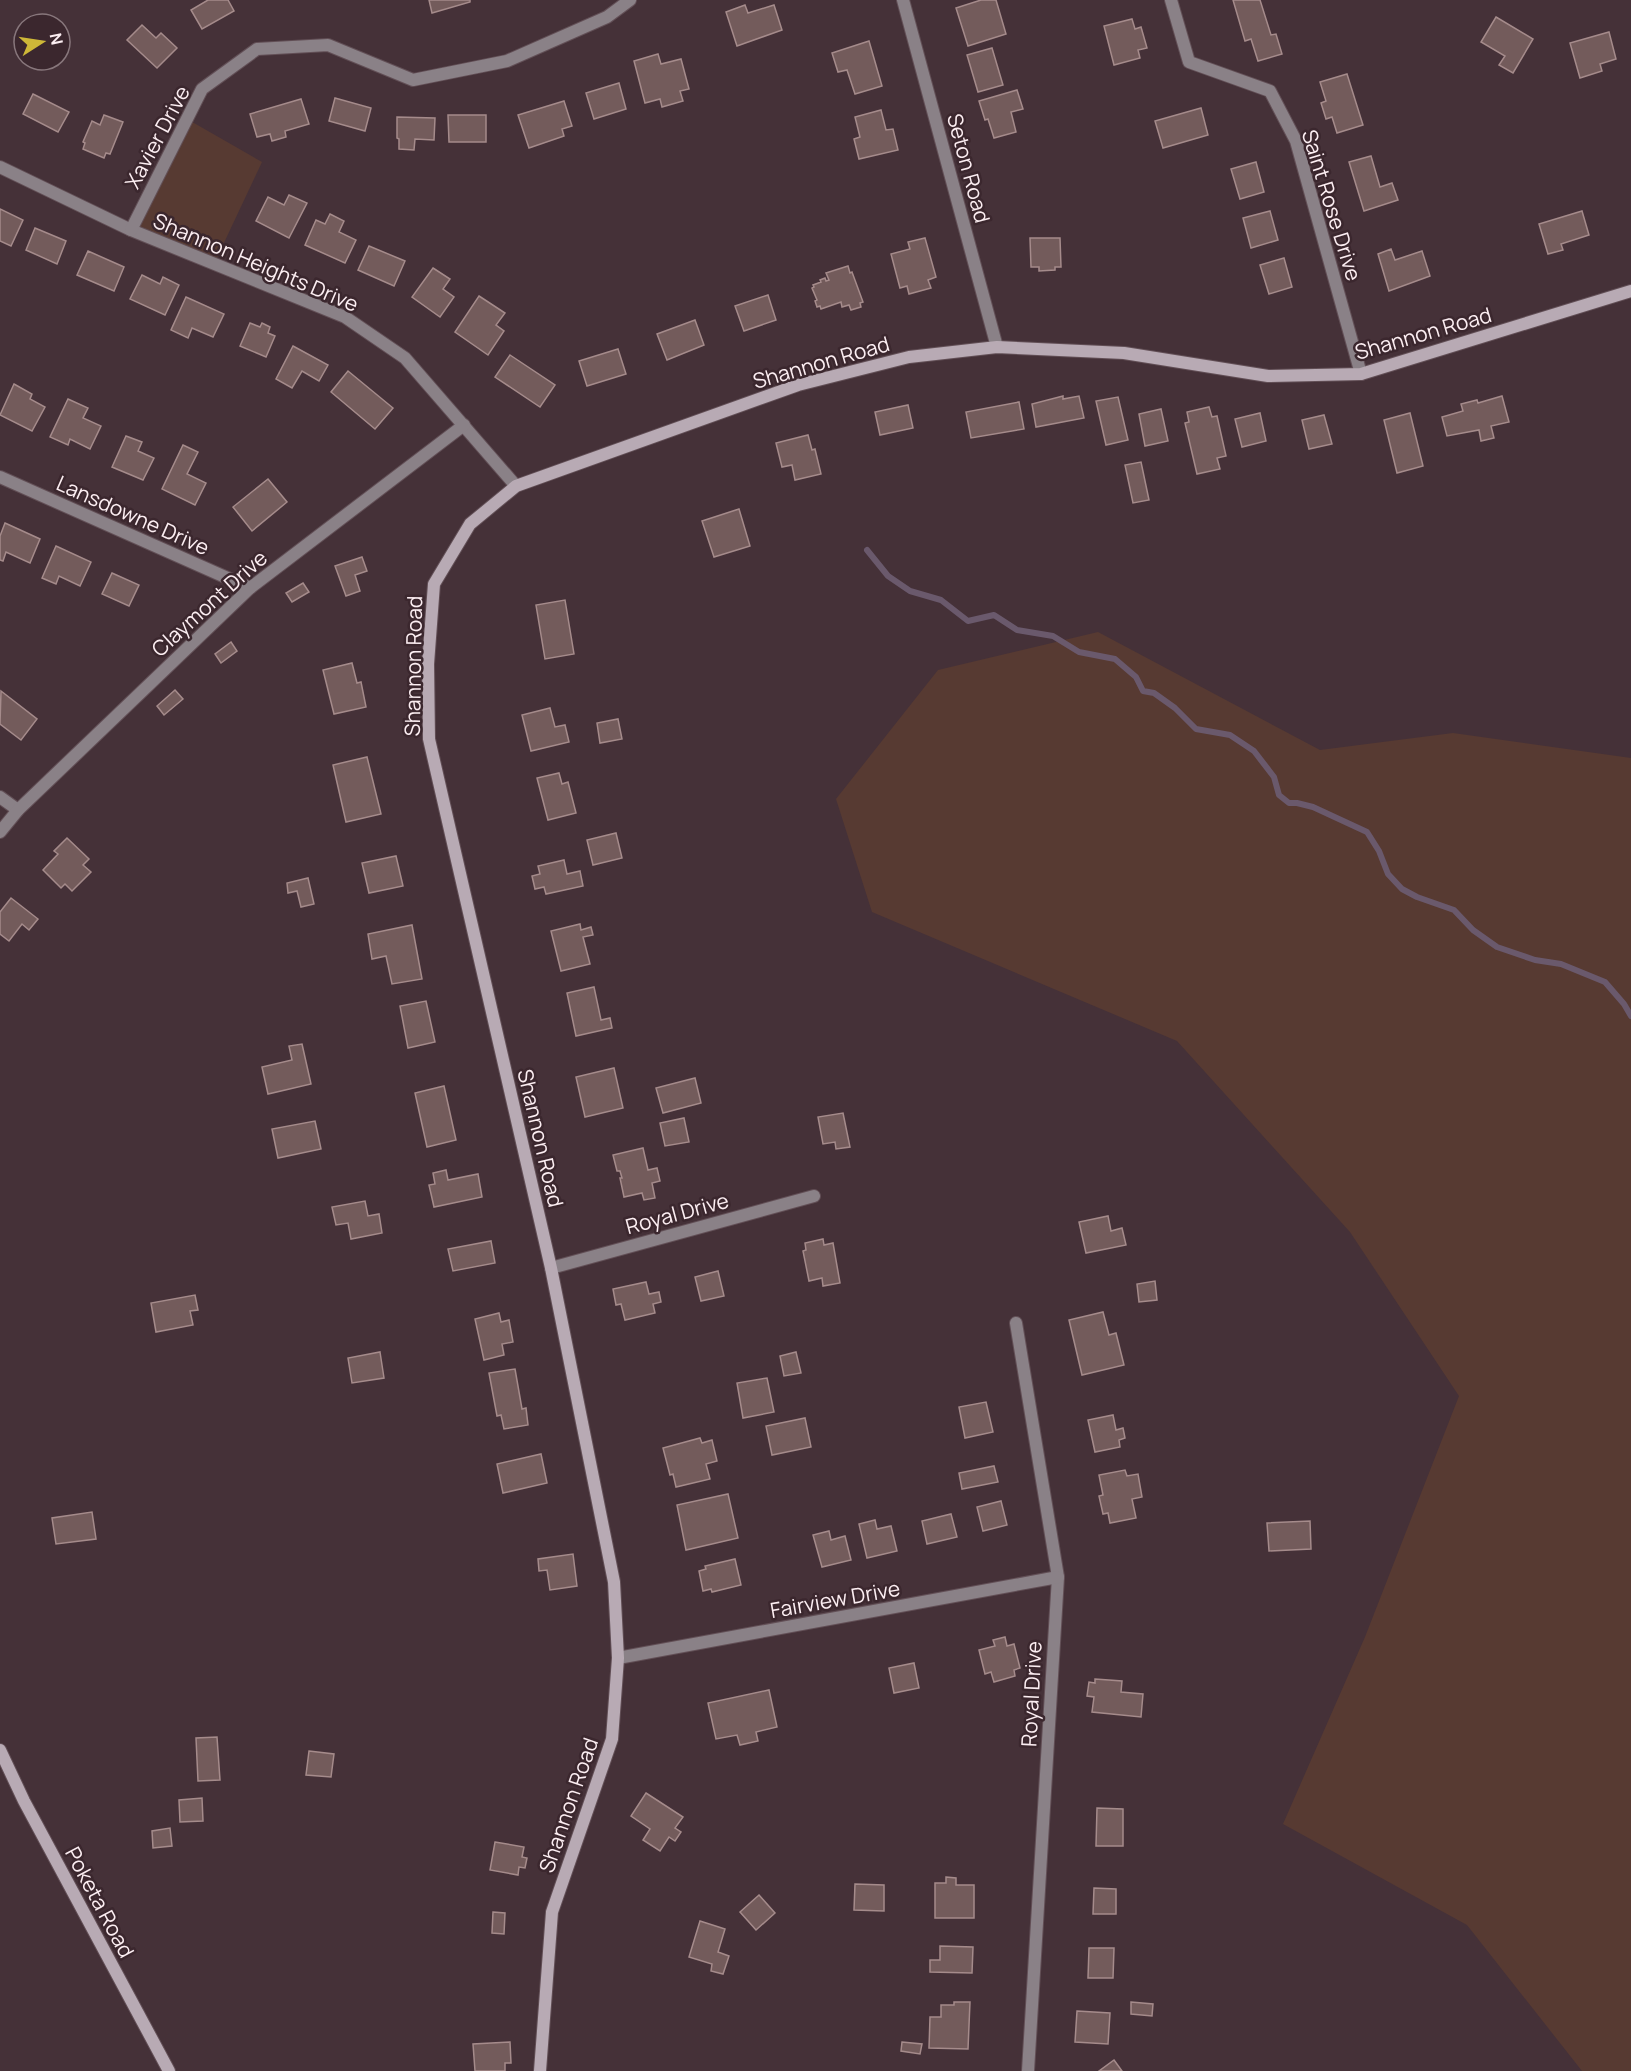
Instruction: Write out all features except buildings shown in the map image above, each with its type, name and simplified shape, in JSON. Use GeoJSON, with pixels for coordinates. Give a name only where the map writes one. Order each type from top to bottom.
{"type":"FeatureCollection","features":[{"type":"Feature","properties":{"kind":"street","name":"Xavier Drive"},"geometry":{"type":"LineString","coordinates":[[131,230],[202,89],[257,49],[328,45],[413,80],[507,61],[607,17],[630,0]]}},
{"type":"Feature","properties":{"kind":"street","name":"Seton Road"},"geometry":{"type":"LineString","coordinates":[[903,0],[997,347]]}},
{"type":"Feature","properties":{"kind":"street","name":"Saint Rose Drive"},"geometry":{"type":"LineString","coordinates":[[1171,0],[1189,62],[1270,91],[1296,141],[1361,374]]}},
{"type":"Feature","properties":{"kind":"street","name":"Shannon Heights Drive"},"geometry":{"type":"LineString","coordinates":[[0,167],[131,230],[345,317],[405,358],[516,486]]}},
{"type":"Feature","properties":{"kind":"street","name":"Shannon Road"},"geometry":{"type":"LineString","coordinates":[[540,2071],[552,1912],[612,1739],[618,1658],[614,1582],[550,1268],[429,739],[428,664],[434,584],[470,524],[516,486],[798,385],[909,357],[997,347],[1124,353],[1268,376],[1361,374],[1631,291]]}},
{"type":"Feature","properties":{"kind":"street","name":"Claymont Drive"},"geometry":{"type":"LineString","coordinates":[[0,832],[18,810],[250,588],[464,425]]}},
{"type":"Feature","properties":{"kind":"street","name":"Lansdowne Drive"},"geometry":{"type":"LineString","coordinates":[[0,477],[250,588]]}},
{"type":"Feature","properties":{"kind":"street"},"geometry":{"type":"LineString","coordinates":[[0,797],[18,810]]}},
{"type":"Feature","properties":{"kind":"street","name":"Royal Drive"},"geometry":{"type":"LineString","coordinates":[[550,1268],[814,1196]]}},
{"type":"Feature","properties":{"kind":"street","name":"Royal Drive"},"geometry":{"type":"LineString","coordinates":[[1016,1323],[1058,1577],[1028,2071]]}},
{"type":"Feature","properties":{"kind":"street","name":"Fairview Drive"},"geometry":{"type":"LineString","coordinates":[[618,1658],[1058,1577]]}},
{"type":"Feature","properties":{"kind":"street","name":"Poketa Road"},"geometry":{"type":"LineString","coordinates":[[0,1750],[24,1801],[169,2071]]}},
{"type":"Feature","properties":{"kind":"shaded area"},"geometry":{"type":"Polygon","coordinates":[[[187,119],[262,162],[214,264],[131,230],[187,119]]]}},
{"type":"Feature","properties":{"kind":"shaded area"},"geometry":{"type":"Polygon","coordinates":[[[1098,632],[1320,750],[1453,733],[1631,758],[1631,2071],[1582,2071],[1467,1925],[1283,1824],[1365,1637],[1459,1396],[1350,1232],[1177,1041],[872,912],[836,799],[938,670],[1098,632]]]}},
{"type":"Feature","properties":{"kind":"waterway"},"geometry":{"type":"LineString","coordinates":[[867,550],[888,576],[910,591],[941,600],[968,621],[994,615],[1017,630],[1053,636],[1079,652],[1115,659],[1136,677],[1143,691],[1154,693],[1175,708],[1196,729],[1230,735],[1254,751],[1274,777],[1279,795],[1289,803],[1313,807],[1367,832],[1379,851],[1388,874],[1402,889],[1417,897],[1454,910],[1473,930],[1497,947],[1535,960],[1561,964],[1605,982],[1631,1016]]}}]}
